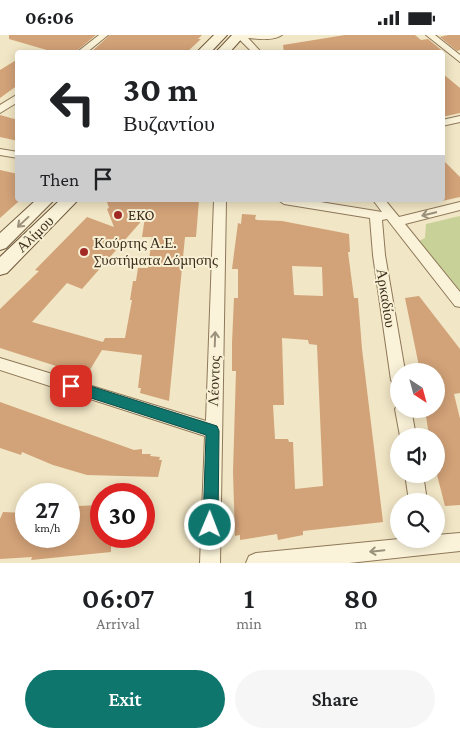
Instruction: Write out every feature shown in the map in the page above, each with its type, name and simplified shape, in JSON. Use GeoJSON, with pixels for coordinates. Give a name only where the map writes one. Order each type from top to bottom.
{"type":"FeatureCollection","features":[{"type":"Feature","properties":{"kind":"main road"},"geometry":{"type":"LineString","coordinates":[[205,50],[221,35]]}},
{"type":"Feature","properties":{"kind":"main road"},"geometry":{"type":"LineString","coordinates":[[224,50],[239,35]]}},
{"type":"Feature","properties":{"kind":"main road","name":"Αλίμου"},"geometry":{"type":"LineString","coordinates":[[0,243],[44,202]]}},
{"type":"Feature","properties":{"kind":"main road","name":"Αλίμου"},"geometry":{"type":"LineString","coordinates":[[0,268],[68,202]]}},
{"type":"Feature","properties":{"kind":"street"},"geometry":{"type":"LineString","coordinates":[[84,50],[104,35]]}},
{"type":"Feature","properties":{"kind":"street"},"geometry":{"type":"LineString","coordinates":[[239,35],[260,37],[278,35]]}},
{"type":"Feature","properties":{"kind":"street"},"geometry":{"type":"LineString","coordinates":[[239,35],[255,50]]}},
{"type":"Feature","properties":{"kind":"street"},"geometry":{"type":"LineString","coordinates":[[430,35],[459,57]]}},
{"type":"Feature","properties":{"kind":"street"},"geometry":{"type":"LineString","coordinates":[[445,59],[459,57]]}},
{"type":"Feature","properties":{"kind":"street"},"geometry":{"type":"LineString","coordinates":[[0,110],[15,99]]}},
{"type":"Feature","properties":{"kind":"street"},"geometry":{"type":"LineString","coordinates":[[445,122],[460,119]]}},
{"type":"Feature","properties":{"kind":"street"},"geometry":{"type":"LineString","coordinates":[[0,152],[15,154]]}},
{"type":"Feature","properties":{"kind":"street","name":"Λέοντος"},"geometry":{"type":"LineString","coordinates":[[210,563],[212,431],[220,202]]}},
{"type":"Feature","properties":{"kind":"street"},"geometry":{"type":"LineString","coordinates":[[296,202],[394,218],[460,205]]}},
{"type":"Feature","properties":{"kind":"street"},"geometry":{"type":"LineString","coordinates":[[381,202],[460,301]]}},
{"type":"Feature","properties":{"kind":"street","name":"Αρκαδίου"},"geometry":{"type":"LineString","coordinates":[[376,216],[379,255],[396,363]]}},
{"type":"Feature","properties":{"kind":"street"},"geometry":{"type":"LineString","coordinates":[[0,364],[212,431]]}},
{"type":"Feature","properties":{"kind":"street"},"geometry":{"type":"LineString","coordinates":[[445,542],[460,542]]}},
{"type":"Feature","properties":{"kind":"street"},"geometry":{"type":"LineString","coordinates":[[256,563],[390,546]]}},
{"type":"Feature","properties":{"kind":"green space"},"geometry":{"type":"Polygon","coordinates":[[[460,216],[460,296],[417,242],[425,238],[426,224],[460,216]]]}},
{"type":"Feature","properties":{"kind":"building"},"geometry":{"type":"Polygon","coordinates":[[[9,35],[96,35],[78,50],[47,50],[9,39],[9,35]]]}},
{"type":"Feature","properties":{"kind":"building"},"geometry":{"type":"Polygon","coordinates":[[[110,35],[202,35],[198,39],[201,39],[189,50],[93,50],[110,35]]]}},
{"type":"Feature","properties":{"kind":"building"},"geometry":{"type":"Polygon","coordinates":[[[345,35],[415,35],[421,40],[428,39],[441,50],[284,50],[283,45],[345,35]]]}},
{"type":"Feature","properties":{"kind":"building"},"geometry":{"type":"Polygon","coordinates":[[[460,35],[460,50],[457,51],[440,37],[460,35]]]}},
{"type":"Feature","properties":{"kind":"building"},"geometry":{"type":"Polygon","coordinates":[[[15,61],[15,87],[0,98],[0,70],[15,61]]]}},
{"type":"Feature","properties":{"kind":"building"},"geometry":{"type":"Polygon","coordinates":[[[445,76],[460,88],[460,113],[445,116],[445,76]]]}},
{"type":"Feature","properties":{"kind":"building"},"geometry":{"type":"Polygon","coordinates":[[[0,115],[15,119],[15,140],[0,137],[0,115]]]}},
{"type":"Feature","properties":{"kind":"building"},"geometry":{"type":"Polygon","coordinates":[[[445,162],[460,177],[460,197],[445,200],[445,162]]]}},
{"type":"Feature","properties":{"kind":"building"},"geometry":{"type":"Polygon","coordinates":[[[0,170],[15,173],[15,202],[18,202],[0,218],[0,170]]]}},
{"type":"Feature","properties":{"kind":"building"},"geometry":{"type":"Polygon","coordinates":[[[107,202],[199,202],[196,237],[185,237],[169,401],[140,393],[141,388],[138,388],[142,355],[102,350],[88,373],[84,375],[0,348],[0,309],[39,271],[35,270],[87,217],[114,227],[107,209],[109,208],[107,202]],[[145,217],[82,289],[67,283],[32,322],[103,342],[105,338],[125,338],[132,300],[130,300],[133,281],[136,281],[138,268],[148,268],[152,237],[142,237],[145,217]]]}},
{"type":"Feature","properties":{"kind":"building"},"geometry":{"type":"Polygon","coordinates":[[[242,214],[256,215],[255,219],[257,220],[282,221],[349,234],[350,252],[348,252],[354,298],[358,298],[362,349],[383,522],[303,531],[303,535],[278,540],[277,534],[240,540],[240,535],[235,536],[233,472],[236,371],[232,371],[232,343],[234,298],[238,298],[238,269],[232,269],[238,223],[241,224],[242,214]],[[292,266],[294,295],[323,296],[322,267],[292,266]],[[282,338],[284,405],[273,405],[275,439],[288,439],[289,442],[293,442],[295,489],[323,486],[317,345],[309,344],[308,340],[282,338]]]}},
{"type":"Feature","properties":{"kind":"building"},"geometry":{"type":"Polygon","coordinates":[[[419,296],[460,349],[460,393],[454,394],[460,419],[460,505],[445,506],[445,493],[442,493],[439,483],[445,483],[445,428],[428,428],[426,418],[445,418],[445,363],[418,363],[405,298],[419,296]]]}},
{"type":"Feature","properties":{"kind":"building"},"geometry":{"type":"Polygon","coordinates":[[[0,402],[134,450],[142,449],[142,454],[160,457],[159,460],[162,460],[158,477],[87,475],[53,465],[22,452],[21,455],[0,448],[0,402]]]}},
{"type":"Feature","properties":{"kind":"building"},"geometry":{"type":"Polygon","coordinates":[[[90,505],[90,548],[111,548],[111,552],[31,560],[32,557],[0,559],[0,519],[3,512],[15,513],[15,548],[80,548],[80,506],[90,505]]]}},
{"type":"Feature","properties":{"kind":"place","name":"EKO"},"geometry":{"type":"Point","coordinates":[118,215]}},
{"type":"Feature","properties":{"kind":"place","name":"Κούρτης Α.Ε. Συστήματα Δόμησης"},"geometry":{"type":"Point","coordinates":[84,252]}},
{"type":"Feature","properties":{"kind":"route"},"geometry":{"type":"LineString","coordinates":[[71,386],[212,431],[210,525]]}}]}
